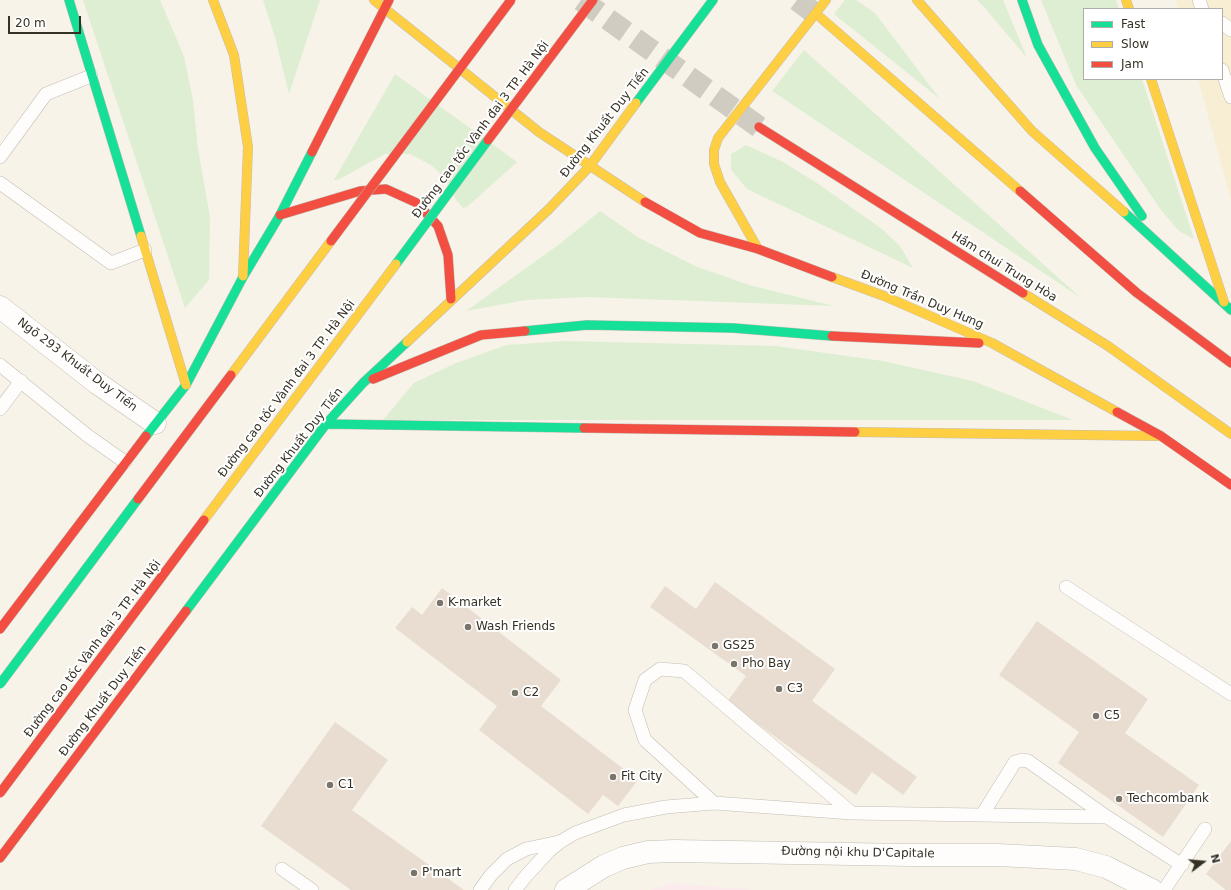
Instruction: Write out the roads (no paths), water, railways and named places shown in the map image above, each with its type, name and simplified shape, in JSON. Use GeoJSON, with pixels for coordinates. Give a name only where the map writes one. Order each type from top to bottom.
{"type":"FeatureCollection","features":[{"type":"Feature","properties":{"kind":"main road"},"geometry":{"type":"LineString","coordinates":[[69,0],[186,385]]}},
{"type":"Feature","properties":{"kind":"main road"},"geometry":{"type":"LineString","coordinates":[[213,0],[234,55],[248,147],[243,277]]}},
{"type":"Feature","properties":{"kind":"main road","name":"Đường Trần Duy Hưng"},"geometry":{"type":"LineString","coordinates":[[374,0],[386,4],[539,132],[589,167],[642,200],[700,233],[758,249],[884,296],[992,343],[1161,436],[1231,485]]}},
{"type":"Feature","properties":{"kind":"main road"},"geometry":{"type":"LineString","coordinates":[[0,684],[511,0]]}},
{"type":"Feature","properties":{"kind":"main road","name":"Đường cao tốc Vành đai 3 TP. Hà Nội"},"geometry":{"type":"LineString","coordinates":[[0,793],[592,0]]}},
{"type":"Feature","properties":{"kind":"main road","name":"Đường Khuất Duy Tiến"},"geometry":{"type":"LineString","coordinates":[[0,858],[326,424],[363,383],[451,299],[549,209],[589,167],[714,0]]}},
{"type":"Feature","properties":{"kind":"main road"},"geometry":{"type":"LineString","coordinates":[[758,249],[720,182],[714,164],[714,150],[718,138],[826,0]]}},
{"type":"Feature","properties":{"kind":"main road"},"geometry":{"type":"LineString","coordinates":[[917,0],[1032,131],[1162,245],[1228,308]]}},
{"type":"Feature","properties":{"kind":"main road"},"geometry":{"type":"LineString","coordinates":[[1022,0],[1038,45],[1094,148],[1162,245]]}},
{"type":"Feature","properties":{"kind":"main road"},"geometry":{"type":"LineString","coordinates":[[0,629],[125,462],[186,385],[243,277],[280,215],[386,4]]}},
{"type":"Feature","properties":{"kind":"main road"},"geometry":{"type":"LineString","coordinates":[[822,18],[1137,292],[1231,363]]}},
{"type":"Feature","properties":{"kind":"main road"},"geometry":{"type":"LineString","coordinates":[[1151,80],[1228,308]]}},
{"type":"Feature","properties":{"kind":"main road","name":"Hầm chui Trung Hòa"},"geometry":{"type":"LineString","coordinates":[[760,127],[1108,346],[1231,434]]}},
{"type":"Feature","properties":{"kind":"main road"},"geometry":{"type":"LineString","coordinates":[[280,215],[360,191],[386,189],[418,203],[438,226],[448,255],[451,299]]}},
{"type":"Feature","properties":{"kind":"main road"},"geometry":{"type":"LineString","coordinates":[[363,383],[481,335],[586,325],[733,328],[854,338],[992,343]]}},
{"type":"Feature","properties":{"kind":"main road"},"geometry":{"type":"LineString","coordinates":[[326,424],[1161,436]]}},
{"type":"Feature","properties":{"kind":"street","name":"Ngõ 293 Khuất Duy Tiến"},"geometry":{"type":"LineString","coordinates":[[0,307],[97,383],[155,423]]}},
{"type":"Feature","properties":{"kind":"street","name":"Đường nội khu D'Capitale"},"geometry":{"type":"LineString","coordinates":[[566,890],[604,866],[623,858],[648,852],[674,851],[998,855],[1076,859],[1106,867],[1152,890]]}},
{"type":"Feature","properties":{"kind":"lane"},"geometry":{"type":"LineString","coordinates":[[1223,24],[1231,30]]}},
{"type":"Feature","properties":{"kind":"lane"},"geometry":{"type":"LineString","coordinates":[[1223,73],[1231,97]]}},
{"type":"Feature","properties":{"kind":"lane"},"geometry":{"type":"LineString","coordinates":[[0,157],[46,94],[91,76]]}},
{"type":"Feature","properties":{"kind":"lane"},"geometry":{"type":"LineString","coordinates":[[0,183],[111,264],[145,250]]}},
{"type":"Feature","properties":{"kind":"lane"},"geometry":{"type":"LineString","coordinates":[[0,365],[88,436],[125,462]]}},
{"type":"Feature","properties":{"kind":"lane"},"geometry":{"type":"LineString","coordinates":[[0,409],[21,381]]}},
{"type":"Feature","properties":{"kind":"lane"},"geometry":{"type":"LineString","coordinates":[[1066,587],[1231,694]]}},
{"type":"Feature","properties":{"kind":"lane"},"geometry":{"type":"LineString","coordinates":[[714,804],[645,740],[635,710],[644,680],[660,669],[684,671],[852,813]]}},
{"type":"Feature","properties":{"kind":"lane"},"geometry":{"type":"LineString","coordinates":[[982,815],[1015,762],[1022,760],[1028,761],[1107,817],[1182,865]]}},
{"type":"Feature","properties":{"kind":"lane"},"geometry":{"type":"LineString","coordinates":[[515,890],[526,876],[560,842],[575,833],[624,815],[666,808],[714,804],[852,813],[1107,817]]}},
{"type":"Feature","properties":{"kind":"lane"},"geometry":{"type":"LineString","coordinates":[[1164,890],[1205,829]]}},
{"type":"Feature","properties":{"kind":"lane"},"geometry":{"type":"LineString","coordinates":[[480,890],[491,875],[507,859],[526,849],[560,842]]}},
{"type":"Feature","properties":{"kind":"lane"},"geometry":{"type":"LineString","coordinates":[[282,869],[312,890]]}},
{"type":"Feature","properties":{"kind":"tunnel"},"geometry":{"type":"LineString","coordinates":[[581,0],[759,127]]}},
{"type":"Feature","properties":{"kind":"tunnel"},"geometry":{"type":"LineString","coordinates":[[797,0],[821,18]]}},
{"type":"Feature","properties":{"kind":"place","name":"K-market"},"geometry":{"type":"Point","coordinates":[440,603]}},
{"type":"Feature","properties":{"kind":"place","name":"Wash Friends"},"geometry":{"type":"Point","coordinates":[468,627]}},
{"type":"Feature","properties":{"kind":"place","name":"GS25"},"geometry":{"type":"Point","coordinates":[715,646]}},
{"type":"Feature","properties":{"kind":"place","name":"Pho Bay"},"geometry":{"type":"Point","coordinates":[734,664]}},
{"type":"Feature","properties":{"kind":"place","name":"C3"},"geometry":{"type":"Point","coordinates":[779,689]}},
{"type":"Feature","properties":{"kind":"place","name":"C2"},"geometry":{"type":"Point","coordinates":[515,693]}},
{"type":"Feature","properties":{"kind":"place","name":"C5"},"geometry":{"type":"Point","coordinates":[1096,716]}},
{"type":"Feature","properties":{"kind":"place","name":"Fit City"},"geometry":{"type":"Point","coordinates":[613,777]}},
{"type":"Feature","properties":{"kind":"place","name":"C1"},"geometry":{"type":"Point","coordinates":[330,785]}},
{"type":"Feature","properties":{"kind":"place","name":"Techcombank"},"geometry":{"type":"Point","coordinates":[1119,799]}},
{"type":"Feature","properties":{"kind":"place","name":"P'mart"},"geometry":{"type":"Point","coordinates":[414,873]}}]}
